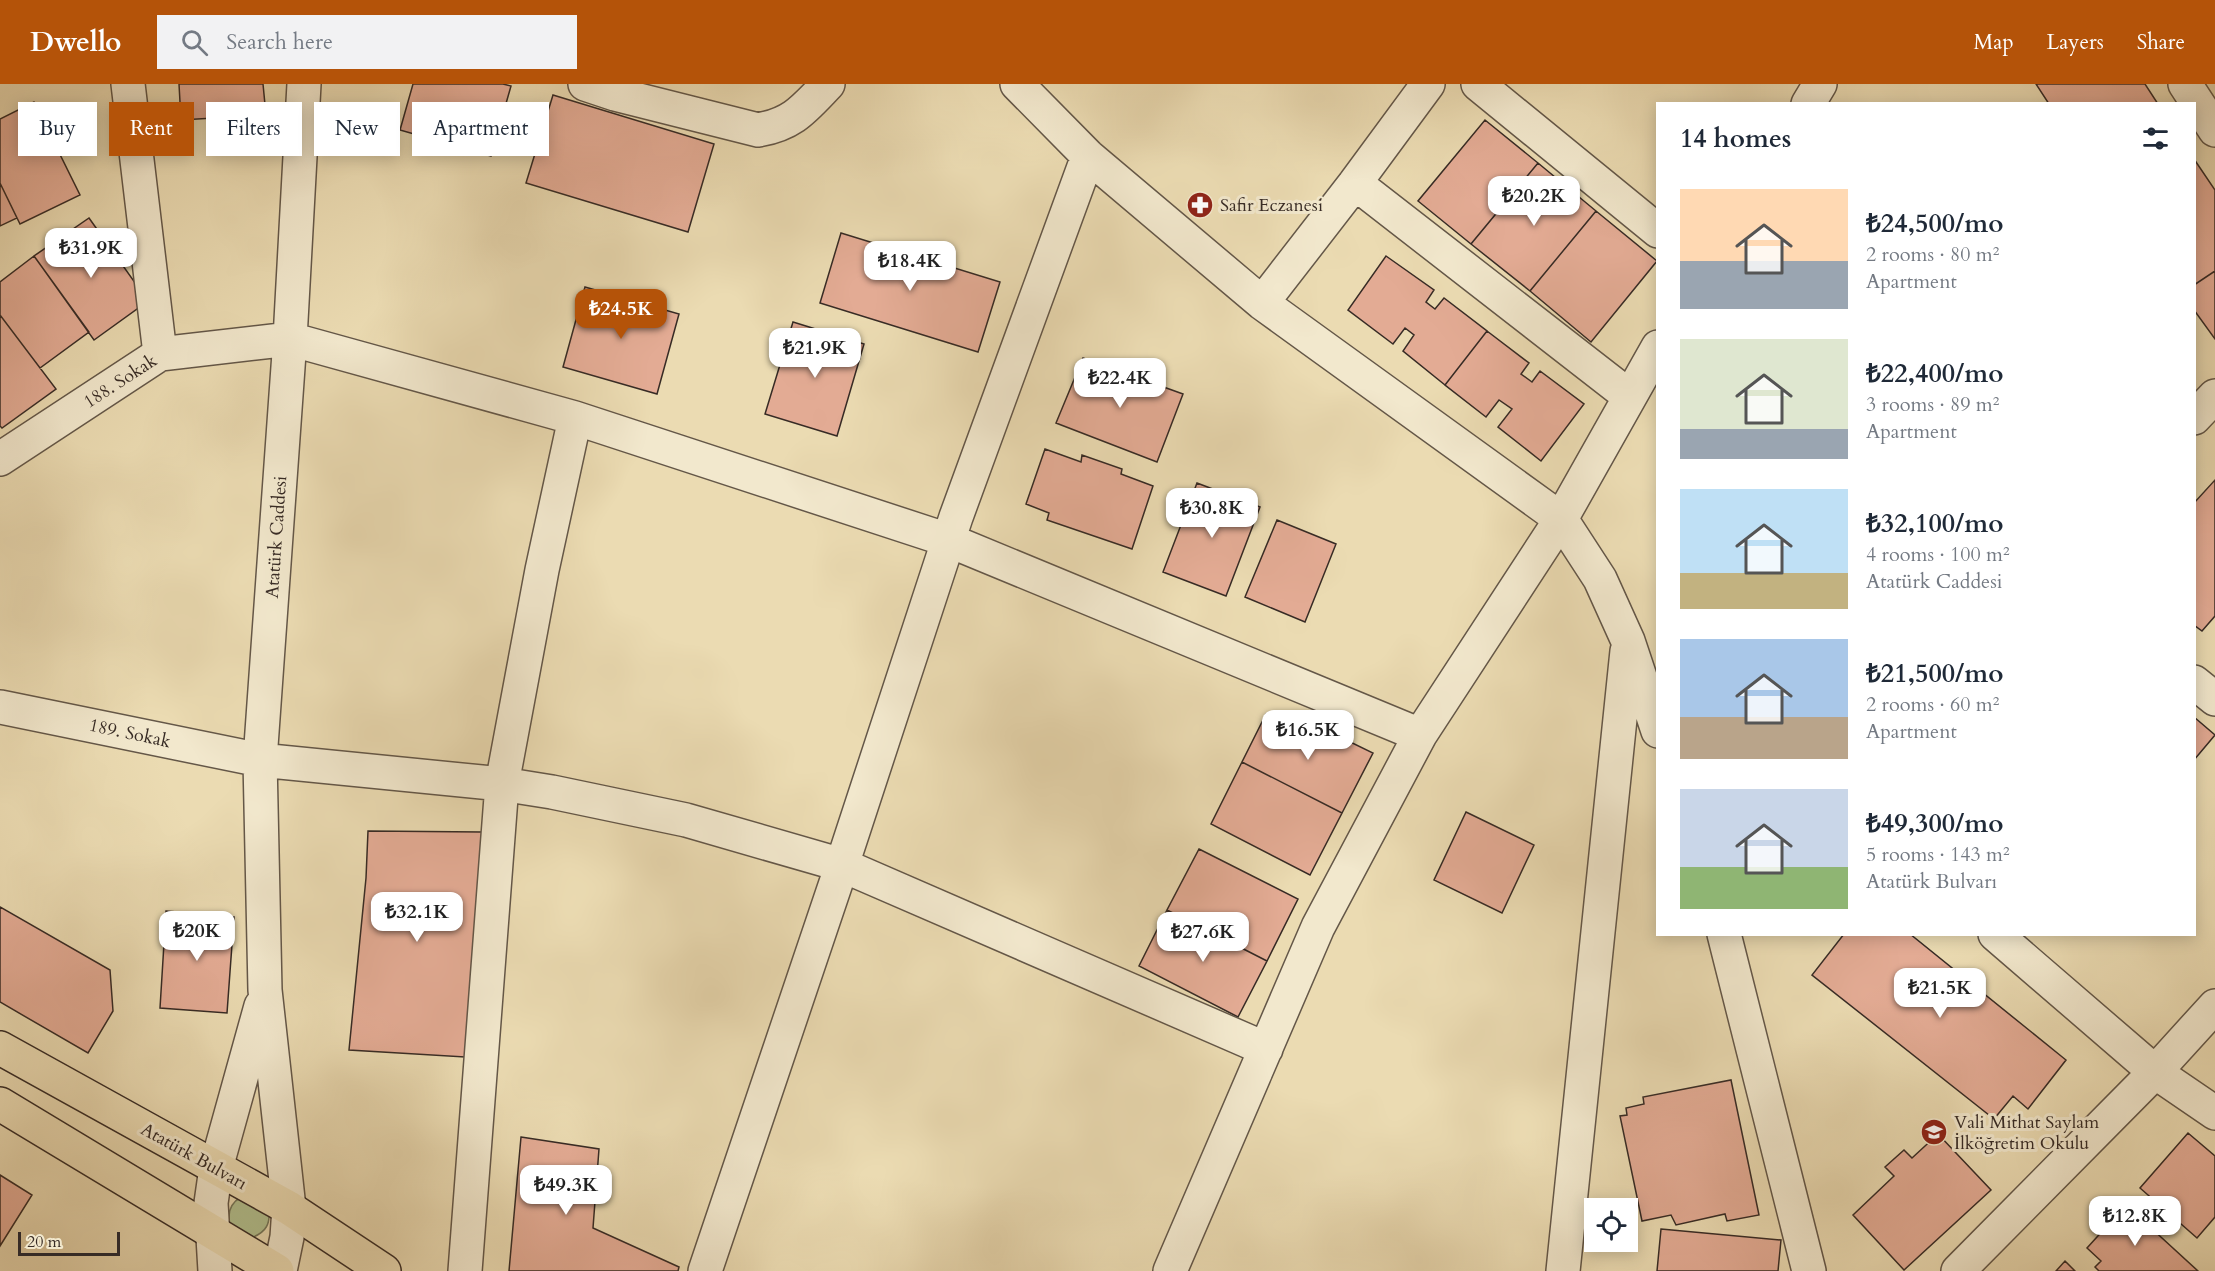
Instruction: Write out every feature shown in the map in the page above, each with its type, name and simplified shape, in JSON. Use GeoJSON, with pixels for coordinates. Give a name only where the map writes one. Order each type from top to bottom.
{"type":"FeatureCollection","features":[{"type":"Feature","properties":{"kind":"main road","name":"Atatürk Bulvarı"},"geometry":{"type":"LineString","coordinates":[[0,1048],[289,1208],[384,1271]]}},
{"type":"Feature","properties":{"kind":"main road"},"geometry":{"type":"LineString","coordinates":[[0,1104],[278,1271]]}},
{"type":"Feature","properties":{"kind":"street"},"geometry":{"type":"LineString","coordinates":[[128,84],[160,354]]}},
{"type":"Feature","properties":{"kind":"street","name":"Atatürk Caddesi"},"geometry":{"type":"LineString","coordinates":[[265,990],[260,760],[290,339],[304,84]]}},
{"type":"Feature","properties":{"kind":"street"},"geometry":{"type":"LineString","coordinates":[[585,84],[615,94],[758,130],[772,128],[792,120],[828,84]]}},
{"type":"Feature","properties":{"kind":"street"},"geometry":{"type":"LineString","coordinates":[[1017,84],[1088,156],[1262,303],[1561,519],[1600,579],[1628,640],[1656,725]]}},
{"type":"Feature","properties":{"kind":"street"},"geometry":{"type":"LineString","coordinates":[[1262,303],[1428,84]]}},
{"type":"Feature","properties":{"kind":"street"},"geometry":{"type":"LineString","coordinates":[[1478,84],[1656,229]]}},
{"type":"Feature","properties":{"kind":"street"},"geometry":{"type":"LineString","coordinates":[[1809,102],[1820,84]]}},
{"type":"Feature","properties":{"kind":"street"},"geometry":{"type":"LineString","coordinates":[[2185,84],[2215,130]]}},
{"type":"Feature","properties":{"kind":"street"},"geometry":{"type":"LineString","coordinates":[[705,1271],[842,865],[948,540],[1088,156]]}},
{"type":"Feature","properties":{"kind":"street"},"geometry":{"type":"LineString","coordinates":[[1355,183],[1629,396]]}},
{"type":"Feature","properties":{"kind":"street"},"geometry":{"type":"LineString","coordinates":[[290,339],[575,418],[948,540],[1420,735]]}},
{"type":"Feature","properties":{"kind":"street","name":"188. Sokak"},"geometry":{"type":"LineString","coordinates":[[0,459],[160,354],[290,339]]}},
{"type":"Feature","properties":{"kind":"street"},"geometry":{"type":"LineString","coordinates":[[1170,1271],[1318,927],[1420,735],[1561,519],[1656,350]]}},
{"type":"Feature","properties":{"kind":"street"},"geometry":{"type":"LineString","coordinates":[[2196,416],[2215,396]]}},
{"type":"Feature","properties":{"kind":"street"},"geometry":{"type":"LineString","coordinates":[[465,1271],[502,784],[542,570],[575,418]]}},
{"type":"Feature","properties":{"kind":"street"},"geometry":{"type":"LineString","coordinates":[[1563,1271],[1628,640]]}},
{"type":"Feature","properties":{"kind":"street"},"geometry":{"type":"LineString","coordinates":[[2196,684],[2215,699]]}},
{"type":"Feature","properties":{"kind":"street","name":"189. Sokak"},"geometry":{"type":"LineString","coordinates":[[0,706],[260,760],[502,784],[686,820],[842,865],[1266,1049]]}},
{"type":"Feature","properties":{"kind":"street"},"geometry":{"type":"LineString","coordinates":[[1725,936],[1809,1271]]}},
{"type":"Feature","properties":{"kind":"street"},"geometry":{"type":"LineString","coordinates":[[1997,936],[2155,1072],[2215,1113]]}},
{"type":"Feature","properties":{"kind":"street"},"geometry":{"type":"LineString","coordinates":[[215,1271],[211,1203],[216,1168],[265,990]]}},
{"type":"Feature","properties":{"kind":"street"},"geometry":{"type":"LineString","coordinates":[[265,990],[289,1208],[287,1237],[278,1271]]}},
{"type":"Feature","properties":{"kind":"street"},"geometry":{"type":"LineString","coordinates":[[1958,1271],[2155,1072],[2215,1006]]}},
{"type":"Feature","properties":{"kind":"green space"},"geometry":{"type":"Polygon","coordinates":[[[241,1197],[269,1211],[266,1227],[253,1237],[230,1226],[230,1210],[241,1197]]]}},
{"type":"Feature","properties":{"kind":"building"},"geometry":{"type":"Polygon","coordinates":[[[179,84],[263,84],[265,102],[206,102],[206,119],[194,119],[194,102],[180,102],[179,84]]]}},
{"type":"Feature","properties":{"kind":"building"},"geometry":{"type":"Polygon","coordinates":[[[413,84],[503,84],[511,86],[506,102],[412,102],[412,133],[400,130],[413,84]]]}},
{"type":"Feature","properties":{"kind":"building"},"geometry":{"type":"Polygon","coordinates":[[[2036,84],[2145,84],[2157,102],[2048,102],[2036,84]]]}},
{"type":"Feature","properties":{"kind":"building"},"geometry":{"type":"Polygon","coordinates":[[[553,95],[714,144],[688,232],[526,183],[534,156],[549,156],[549,108],[553,95]]]}},
{"type":"Feature","properties":{"kind":"building"},"geometry":{"type":"Polygon","coordinates":[[[18,110],[18,156],[61,156],[80,195],[20,224],[0,183],[0,119],[18,110]]]}},
{"type":"Feature","properties":{"kind":"building"},"geometry":{"type":"Polygon","coordinates":[[[1485,120],[1538,163],[1471,244],[1418,201],[1485,120]]]}},
{"type":"Feature","properties":{"kind":"building"},"geometry":{"type":"Polygon","coordinates":[[[2196,162],[2215,190],[2215,271],[2196,284],[2196,162]]]}},
{"type":"Feature","properties":{"kind":"building"},"geometry":{"type":"Polygon","coordinates":[[[1538,163],[1596,211],[1530,291],[1471,244],[1538,163]]]}},
{"type":"Feature","properties":{"kind":"building"},"geometry":{"type":"Polygon","coordinates":[[[0,183],[17,218],[0,226],[0,183]]]}},
{"type":"Feature","properties":{"kind":"building"},"geometry":{"type":"Polygon","coordinates":[[[1596,211],[1656,260],[1591,342],[1530,291],[1596,211]]]}},
{"type":"Feature","properties":{"kind":"building"},"geometry":{"type":"Polygon","coordinates":[[[89,218],[148,301],[94,340],[34,256],[89,218]]]}},
{"type":"Feature","properties":{"kind":"building"},"geometry":{"type":"Polygon","coordinates":[[[841,233],[1000,282],[978,352],[820,303],[841,233]]]}},
{"type":"Feature","properties":{"kind":"building"},"geometry":{"type":"Polygon","coordinates":[[[34,256],[89,332],[40,368],[0,315],[0,282],[34,256]]]}},
{"type":"Feature","properties":{"kind":"building"},"geometry":{"type":"Polygon","coordinates":[[[1386,256],[1434,290],[1426,302],[1435,309],[1444,298],[1487,331],[1445,385],[1403,351],[1414,335],[1405,328],[1393,344],[1348,310],[1386,256]]]}},
{"type":"Feature","properties":{"kind":"building"},"geometry":{"type":"Polygon","coordinates":[[[2215,271],[2215,339],[2196,313],[2196,284],[2215,271]]]}},
{"type":"Feature","properties":{"kind":"building"},"geometry":{"type":"Polygon","coordinates":[[[585,287],[679,314],[657,394],[563,367],[585,287]]]}},
{"type":"Feature","properties":{"kind":"building"},"geometry":{"type":"Polygon","coordinates":[[[0,315],[56,389],[2,428],[0,426],[0,315]]]}},
{"type":"Feature","properties":{"kind":"building"},"geometry":{"type":"Polygon","coordinates":[[[793,322],[864,344],[837,436],[765,414],[793,322]]]}},
{"type":"Feature","properties":{"kind":"building"},"geometry":{"type":"Polygon","coordinates":[[[1487,331],[1529,363],[1521,374],[1532,382],[1540,371],[1584,404],[1541,461],[1498,427],[1512,409],[1499,400],[1486,417],[1445,385],[1487,331]]]}},
{"type":"Feature","properties":{"kind":"building"},"geometry":{"type":"Polygon","coordinates":[[[1083,358],[1183,394],[1157,462],[1056,423],[1083,358]]]}},
{"type":"Feature","properties":{"kind":"building"},"geometry":{"type":"Polygon","coordinates":[[[1045,449],[1081,462],[1082,455],[1122,469],[1121,474],[1153,486],[1132,549],[1047,520],[1049,513],[1026,504],[1045,449]]]}},
{"type":"Feature","properties":{"kind":"building"},"geometry":{"type":"Polygon","coordinates":[[[2215,480],[2215,616],[2202,631],[2196,626],[2196,501],[2215,480]]]}},
{"type":"Feature","properties":{"kind":"building"},"geometry":{"type":"Polygon","coordinates":[[[1197,483],[1260,507],[1226,596],[1163,572],[1197,483]]]}},
{"type":"Feature","properties":{"kind":"building"},"geometry":{"type":"Polygon","coordinates":[[[1277,520],[1336,544],[1305,622],[1245,597],[1277,520]]]}},
{"type":"Feature","properties":{"kind":"building"},"geometry":{"type":"Polygon","coordinates":[[[1266,714],[1305,732],[1308,727],[1335,740],[1338,736],[1373,753],[1342,813],[1242,762],[1266,714]]]}},
{"type":"Feature","properties":{"kind":"building"},"geometry":{"type":"Polygon","coordinates":[[[2196,719],[2215,735],[2196,758],[2196,719]]]}},
{"type":"Feature","properties":{"kind":"building"},"geometry":{"type":"Polygon","coordinates":[[[1242,762],[1342,813],[1310,875],[1211,824],[1242,762]]]}},
{"type":"Feature","properties":{"kind":"building"},"geometry":{"type":"Polygon","coordinates":[[[1466,812],[1534,845],[1502,913],[1434,880],[1466,812]]]}},
{"type":"Feature","properties":{"kind":"building"},"geometry":{"type":"Polygon","coordinates":[[[368,831],[482,832],[465,1057],[349,1050],[366,878],[368,831]]]}},
{"type":"Feature","properties":{"kind":"building"},"geometry":{"type":"Polygon","coordinates":[[[1199,849],[1298,899],[1267,961],[1167,910],[1199,849]]]}},
{"type":"Feature","properties":{"kind":"building"},"geometry":{"type":"Polygon","coordinates":[[[0,907],[110,970],[113,1011],[88,1053],[0,1002],[0,907]]]}},
{"type":"Feature","properties":{"kind":"building"},"geometry":{"type":"Polygon","coordinates":[[[1167,910],[1267,961],[1238,1017],[1139,966],[1167,910]]]}},
{"type":"Feature","properties":{"kind":"building"},"geometry":{"type":"Polygon","coordinates":[[[166,911],[234,917],[227,1013],[160,1008],[166,911]]]}},
{"type":"Feature","properties":{"kind":"building"},"geometry":{"type":"Polygon","coordinates":[[[1842,936],[1912,936],[2066,1060],[2028,1109],[2013,1096],[1994,1119],[1812,975],[1842,936]]]}},
{"type":"Feature","properties":{"kind":"building"},"geometry":{"type":"Polygon","coordinates":[[[1731,1080],[1759,1215],[1727,1221],[1725,1214],[1676,1225],[1671,1215],[1642,1221],[1620,1116],[1627,1115],[1626,1108],[1644,1104],[1643,1097],[1731,1080]]]}},
{"type":"Feature","properties":{"kind":"building"},"geometry":{"type":"Polygon","coordinates":[[[2188,1133],[2215,1156],[2215,1217],[2197,1238],[2140,1188],[2188,1133]]]}},
{"type":"Feature","properties":{"kind":"building"},"geometry":{"type":"Polygon","coordinates":[[[1938,1134],[1991,1190],[1904,1270],[1853,1215],[1894,1176],[1885,1167],[1904,1150],[1912,1158],[1938,1134]]]}},
{"type":"Feature","properties":{"kind":"building"},"geometry":{"type":"Polygon","coordinates":[[[521,1137],[599,1149],[593,1228],[679,1267],[678,1271],[509,1271],[521,1137]]]}},
{"type":"Feature","properties":{"kind":"building"},"geometry":{"type":"Polygon","coordinates":[[[0,1175],[32,1195],[0,1246],[0,1175]]]}},
{"type":"Feature","properties":{"kind":"building"},"geometry":{"type":"Polygon","coordinates":[[[2126,1205],[2198,1271],[2099,1271],[2095,1267],[2101,1261],[2087,1248],[2126,1205]]]}},
{"type":"Feature","properties":{"kind":"building"},"geometry":{"type":"Polygon","coordinates":[[[1661,1229],[1781,1240],[1778,1271],[1657,1271],[1661,1229]]]}},
{"type":"Feature","properties":{"kind":"building"},"geometry":{"type":"Polygon","coordinates":[[[2065,1261],[2075,1271],[2056,1271],[2065,1261]]]}},
{"type":"Feature","properties":{"kind":"place","name":"Safir Eczanesi"},"geometry":{"type":"Point","coordinates":[1200,205]}},
{"type":"Feature","properties":{"kind":"place","name":"Vali Mithat Saylam İlköğretim Okulu"},"geometry":{"type":"Point","coordinates":[1934,1132]}}]}
